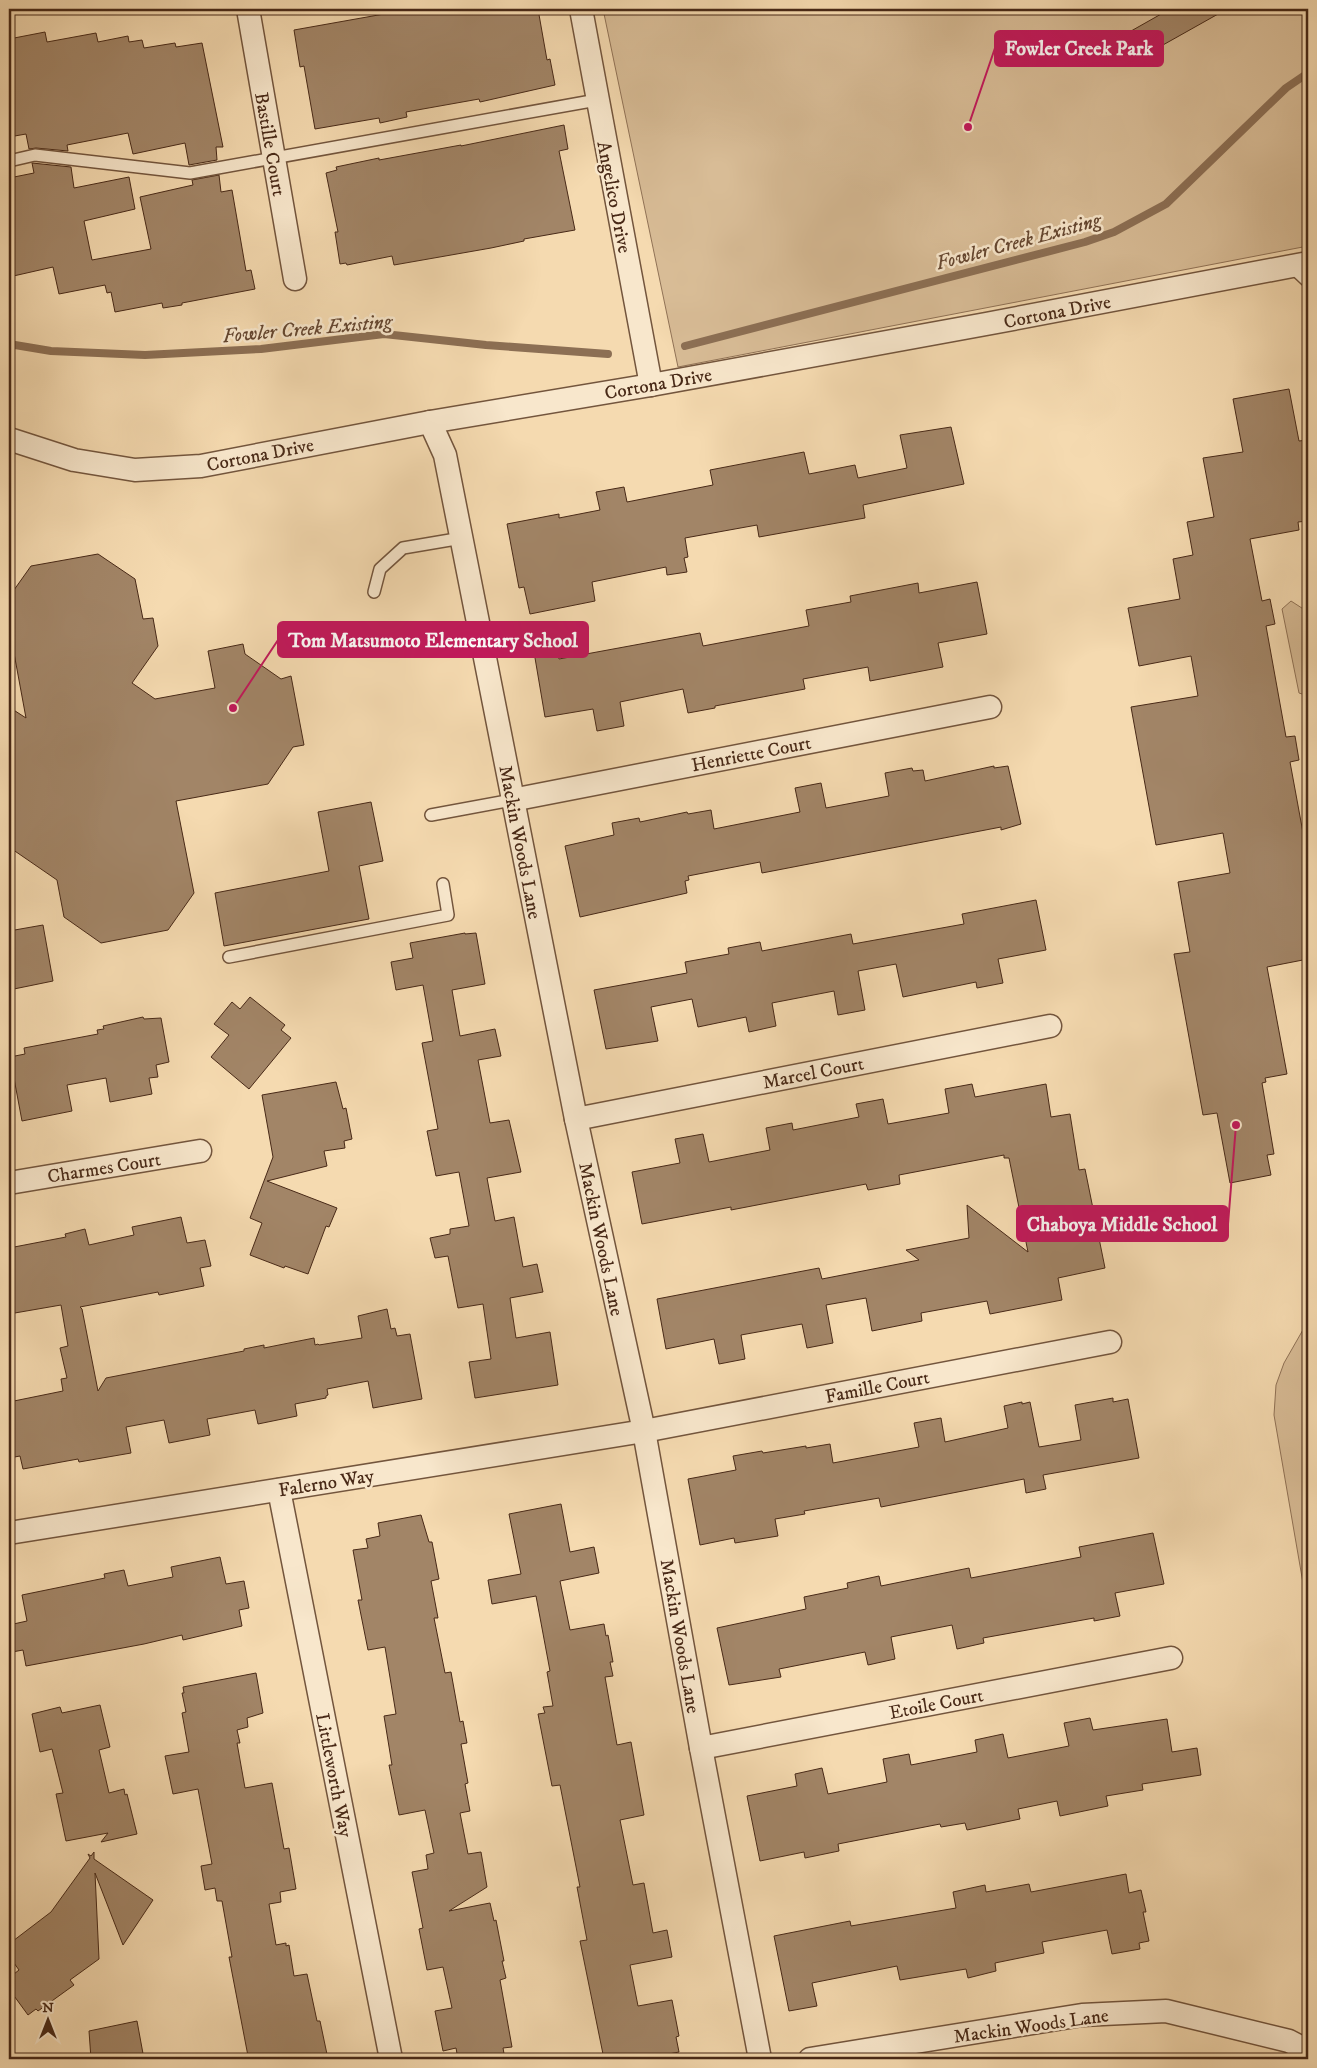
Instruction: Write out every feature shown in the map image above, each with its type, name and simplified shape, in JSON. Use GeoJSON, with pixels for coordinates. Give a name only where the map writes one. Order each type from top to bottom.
{"type":"FeatureCollection","features":[{"type":"Feature","properties":{"kind":"street","name":"Bastille Court"},"geometry":{"type":"LineString","coordinates":[[248,9],[295,279]]}},
{"type":"Feature","properties":{"kind":"street","name":"Angelico Drive"},"geometry":{"type":"LineString","coordinates":[[581,9],[651,385]]}},
{"type":"Feature","properties":{"kind":"street","name":"Cortona Drive"},"geometry":{"type":"LineString","coordinates":[[9,439],[74,460],[135,470],[201,466],[430,422],[651,385],[986,324],[1300,264]]}},
{"type":"Feature","properties":{"kind":"street","name":"Mackin Woods Lane"},"geometry":{"type":"LineString","coordinates":[[430,422],[445,455],[576,1119],[644,1431],[701,1748],[760,2059]]}},
{"type":"Feature","properties":{"kind":"street","name":"Henriette Court"},"geometry":{"type":"LineString","coordinates":[[512,800],[990,707]]}},
{"type":"Feature","properties":{"kind":"street","name":"Marcel Court"},"geometry":{"type":"LineString","coordinates":[[576,1119],[1050,1026]]}},
{"type":"Feature","properties":{"kind":"street","name":"Charmes Court"},"geometry":{"type":"LineString","coordinates":[[9,1183],[200,1152]]}},
{"type":"Feature","properties":{"kind":"street","name":"Famille Court"},"geometry":{"type":"LineString","coordinates":[[644,1431],[1110,1342]]}},
{"type":"Feature","properties":{"kind":"street","name":"Falerno Way"},"geometry":{"type":"LineString","coordinates":[[9,1534],[644,1431]]}},
{"type":"Feature","properties":{"kind":"street","name":"Littleworth Way"},"geometry":{"type":"LineString","coordinates":[[279,1490],[391,2059]]}},
{"type":"Feature","properties":{"kind":"street","name":"Etoile Court"},"geometry":{"type":"LineString","coordinates":[[701,1748],[1171,1658]]}},
{"type":"Feature","properties":{"kind":"street","name":"Mackin Woods Lane"},"geometry":{"type":"LineString","coordinates":[[810,2059],[1082,2015],[1166,2012],[1289,2041],[1308,2051]]}},
{"type":"Feature","properties":{"kind":"lane"},"geometry":{"type":"LineString","coordinates":[[9,161],[35,155],[190,173],[597,100]]}},
{"type":"Feature","properties":{"kind":"lane"},"geometry":{"type":"LineString","coordinates":[[1300,264],[1308,282]]}},
{"type":"Feature","properties":{"kind":"lane"},"geometry":{"type":"LineString","coordinates":[[374,592],[380,569],[403,548],[462,538]]}},
{"type":"Feature","properties":{"kind":"lane"},"geometry":{"type":"LineString","coordinates":[[431,815],[512,800]]}},
{"type":"Feature","properties":{"kind":"lane"},"geometry":{"type":"LineString","coordinates":[[229,957],[448,915],[443,884]]}},
{"type":"Feature","properties":{"kind":"shaded area"},"geometry":{"type":"Polygon","coordinates":[[[603,9],[1308,9],[1308,246],[678,367],[603,9]]]}},
{"type":"Feature","properties":{"kind":"shaded area"},"geometry":{"type":"Polygon","coordinates":[[[1291,601],[1308,612],[1308,696],[1299,693],[1282,609],[1291,601]]]}},
{"type":"Feature","properties":{"kind":"shaded area"},"geometry":{"type":"Polygon","coordinates":[[[1308,1321],[1308,1612],[1274,1415],[1276,1385],[1284,1363],[1308,1321]]]}},
{"type":"Feature","properties":{"kind":"building"},"geometry":{"type":"Polygon","coordinates":[[[412,9],[538,9],[547,60],[550,59],[555,85],[480,102],[479,99],[406,112],[407,117],[380,123],[379,118],[315,129],[304,66],[300,67],[294,30],[412,9]]]}},
{"type":"Feature","properties":{"kind":"building"},"geometry":{"type":"Polygon","coordinates":[[[1170,9],[1227,9],[1138,59],[1124,35],[1170,9]]]}},
{"type":"Feature","properties":{"kind":"building"},"geometry":{"type":"Polygon","coordinates":[[[45,32],[47,42],[96,33],[98,42],[128,36],[129,42],[142,40],[144,48],[175,43],[176,47],[202,43],[223,147],[216,147],[217,160],[189,165],[185,143],[133,154],[128,133],[67,145],[68,151],[29,149],[26,134],[9,137],[9,39],[45,32]]]}},
{"type":"Feature","properties":{"kind":"building"},"geometry":{"type":"Polygon","coordinates":[[[564,125],[568,149],[559,151],[575,230],[524,239],[524,241],[491,248],[394,265],[392,256],[347,265],[346,263],[340,264],[335,232],[338,232],[326,173],[337,170],[336,167],[379,158],[379,160],[461,146],[564,125]]]}},
{"type":"Feature","properties":{"kind":"building"},"geometry":{"type":"Polygon","coordinates":[[[32,163],[71,167],[74,188],[129,177],[135,209],[84,221],[92,260],[151,249],[140,197],[193,185],[192,180],[219,175],[221,192],[232,190],[246,271],[251,270],[255,289],[182,303],[182,305],[163,308],[162,303],[115,312],[111,292],[107,293],[105,285],[59,294],[53,267],[9,277],[9,178],[34,173],[32,163]]]}},
{"type":"Feature","properties":{"kind":"building"},"geometry":{"type":"Polygon","coordinates":[[[1289,389],[1299,441],[1308,440],[1308,521],[1298,522],[1299,530],[1250,539],[1262,601],[1270,599],[1275,624],[1266,626],[1286,737],[1295,736],[1299,760],[1290,762],[1308,860],[1308,959],[1267,967],[1287,1074],[1265,1078],[1266,1082],[1262,1083],[1274,1154],[1267,1155],[1271,1175],[1230,1183],[1217,1113],[1203,1115],[1174,954],[1190,952],[1178,882],[1230,873],[1223,833],[1156,845],[1131,707],[1198,696],[1191,656],[1139,666],[1128,608],[1180,599],[1173,559],[1193,555],[1187,522],[1214,517],[1203,458],[1243,452],[1233,399],[1289,389]]]}},
{"type":"Feature","properties":{"kind":"building"},"geometry":{"type":"Polygon","coordinates":[[[951,427],[964,484],[863,505],[865,518],[759,537],[757,525],[685,538],[688,557],[684,558],[687,572],[667,575],[666,567],[592,582],[595,601],[530,614],[524,587],[519,588],[507,524],[559,514],[559,518],[600,510],[596,492],[624,487],[627,502],[713,485],[710,470],[804,452],[809,474],[855,465],[858,478],[907,468],[900,435],[951,427]]]}},
{"type":"Feature","properties":{"kind":"building"},"geometry":{"type":"Polygon","coordinates":[[[98,554],[135,579],[143,619],[153,618],[158,646],[132,683],[155,699],[215,688],[208,651],[243,644],[245,654],[281,679],[291,676],[304,745],[293,747],[268,784],[176,801],[194,893],[168,930],[101,943],[64,917],[57,880],[9,847],[9,707],[26,718],[9,626],[9,597],[31,566],[98,554]]]}},
{"type":"Feature","properties":{"kind":"building"},"geometry":{"type":"Polygon","coordinates":[[[977,582],[987,634],[938,643],[943,667],[870,681],[868,667],[803,679],[805,689],[688,713],[683,689],[620,702],[624,726],[597,731],[593,709],[545,717],[534,652],[557,649],[559,659],[700,633],[703,646],[809,626],[806,610],[851,602],[850,596],[918,583],[919,593],[977,582]]]}},
{"type":"Feature","properties":{"kind":"building"},"geometry":{"type":"Polygon","coordinates":[[[994,766],[994,768],[1008,766],[1021,824],[1001,830],[1001,827],[762,873],[760,862],[688,876],[689,880],[685,881],[687,893],[580,917],[565,846],[614,835],[612,823],[639,818],[640,822],[687,812],[688,814],[711,810],[714,829],[800,812],[795,788],[821,783],[826,808],[889,796],[885,773],[912,768],[913,771],[923,770],[925,781],[994,766]]]}},
{"type":"Feature","properties":{"kind":"building"},"geometry":{"type":"Polygon","coordinates":[[[371,802],[383,861],[359,866],[369,919],[224,946],[215,893],[329,871],[318,812],[371,802]]]}},
{"type":"Feature","properties":{"kind":"building"},"geometry":{"type":"Polygon","coordinates":[[[1036,900],[1046,950],[998,959],[1003,983],[977,988],[976,982],[903,997],[896,964],[858,971],[865,1010],[838,1015],[834,991],[772,1003],[776,1026],[749,1032],[746,1017],[698,1027],[692,999],[651,1007],[658,1041],[606,1049],[594,990],[687,973],[685,962],[729,954],[728,948],[760,942],[762,951],[851,934],[853,944],[964,924],[962,914],[1036,900]]]}},
{"type":"Feature","properties":{"kind":"building"},"geometry":{"type":"Polygon","coordinates":[[[43,925],[53,981],[9,990],[9,931],[43,925]]]}},
{"type":"Feature","properties":{"kind":"building"},"geometry":{"type":"Polygon","coordinates":[[[465,933],[476,933],[485,984],[452,990],[460,1036],[495,1029],[501,1056],[478,1060],[490,1123],[509,1120],[521,1172],[487,1178],[495,1221],[514,1217],[523,1267],[537,1264],[543,1292],[510,1298],[516,1338],[550,1332],[558,1385],[475,1398],[469,1362],[491,1359],[483,1304],[458,1308],[448,1256],[435,1258],[430,1238],[450,1234],[450,1229],[469,1226],[459,1172],[436,1176],[427,1131],[438,1129],[422,1043],[433,1041],[423,985],[396,990],[391,962],[413,958],[410,943],[465,933]]]}},
{"type":"Feature","properties":{"kind":"building"},"geometry":{"type":"Polygon","coordinates":[[[250,997],[285,1025],[281,1030],[291,1038],[249,1089],[211,1057],[229,1035],[214,1024],[232,1002],[240,1009],[250,997]]]}},
{"type":"Feature","properties":{"kind":"building"},"geometry":{"type":"Polygon","coordinates":[[[143,1017],[144,1019],[161,1018],[169,1062],[156,1065],[158,1077],[149,1078],[152,1094],[110,1102],[106,1078],[67,1085],[72,1111],[22,1121],[10,1057],[25,1054],[24,1048],[98,1034],[97,1030],[104,1029],[103,1026],[143,1017]]]}},
{"type":"Feature","properties":{"kind":"building"},"geometry":{"type":"Polygon","coordinates":[[[336,1082],[343,1109],[346,1108],[352,1139],[344,1141],[345,1148],[324,1151],[327,1166],[267,1181],[337,1208],[329,1227],[326,1226],[308,1274],[285,1266],[284,1268],[250,1255],[262,1223],[250,1218],[273,1157],[262,1095],[336,1082]]]}},
{"type":"Feature","properties":{"kind":"building"},"geometry":{"type":"Polygon","coordinates":[[[972,1084],[975,1097],[1046,1084],[1051,1117],[1070,1114],[1079,1170],[1085,1169],[1105,1268],[1058,1278],[1062,1300],[990,1314],[987,1301],[921,1313],[922,1321],[872,1331],[866,1298],[826,1305],[833,1343],[807,1348],[802,1324],[741,1335],[745,1359],[719,1364],[714,1339],[666,1349],[657,1299],[819,1268],[822,1279],[919,1260],[906,1250],[969,1238],[967,1205],[1028,1252],[1009,1158],[1004,1158],[1004,1155],[899,1175],[900,1184],[868,1190],[866,1184],[731,1210],[731,1207],[642,1224],[632,1172],[680,1163],[675,1139],[703,1134],[709,1162],[770,1150],[766,1128],[792,1123],[793,1130],[859,1117],[856,1104],[883,1099],[888,1124],[949,1113],[945,1089],[972,1084]]]}},
{"type":"Feature","properties":{"kind":"building"},"geometry":{"type":"Polygon","coordinates":[[[181,1217],[187,1243],[205,1240],[211,1266],[200,1268],[204,1286],[159,1295],[158,1292],[80,1307],[82,1309],[98,1391],[106,1378],[244,1351],[244,1349],[264,1345],[264,1348],[314,1338],[315,1345],[319,1345],[362,1338],[358,1316],[387,1309],[391,1329],[395,1328],[397,1336],[410,1334],[422,1399],[373,1408],[368,1381],[327,1389],[328,1395],[326,1398],[295,1404],[297,1416],[258,1424],[255,1410],[207,1419],[210,1435],[169,1443],[164,1420],[126,1427],[131,1453],[79,1462],[78,1459],[23,1469],[20,1456],[9,1458],[9,1402],[63,1391],[61,1379],[67,1378],[60,1348],[68,1346],[61,1305],[9,1314],[9,1248],[66,1237],[65,1234],[85,1229],[89,1245],[134,1235],[132,1227],[181,1217]]]}},
{"type":"Feature","properties":{"kind":"building"},"geometry":{"type":"Polygon","coordinates":[[[1113,1398],[1113,1402],[1128,1399],[1139,1458],[1043,1475],[1046,1489],[1026,1493],[1024,1479],[881,1507],[879,1498],[804,1511],[805,1514],[775,1519],[778,1536],[735,1543],[734,1538],[700,1545],[688,1479],[736,1470],[733,1456],[830,1444],[833,1463],[919,1447],[914,1423],[941,1418],[945,1442],[1008,1428],[1004,1406],[1022,1402],[1022,1404],[1030,1402],[1039,1447],[1081,1440],[1075,1405],[1113,1398]]]}},
{"type":"Feature","properties":{"kind":"building"},"geometry":{"type":"Polygon","coordinates":[[[561,1504],[570,1552],[594,1547],[599,1573],[560,1581],[570,1630],[604,1624],[606,1636],[608,1635],[613,1662],[610,1662],[613,1676],[605,1677],[617,1745],[631,1742],[644,1815],[620,1820],[633,1885],[644,1883],[653,1933],[667,1930],[672,1957],[630,1965],[638,2006],[672,2000],[679,2036],[676,2037],[679,2052],[643,2059],[604,2059],[580,1941],[587,1940],[577,1887],[580,1887],[560,1785],[552,1786],[538,1714],[545,1713],[543,1707],[553,1706],[547,1672],[550,1671],[536,1596],[492,1604],[488,1580],[521,1574],[509,1514],[561,1504]]]}},
{"type":"Feature","properties":{"kind":"building"},"geometry":{"type":"Polygon","coordinates":[[[421,1515],[429,1542],[432,1542],[439,1579],[431,1581],[438,1618],[434,1618],[445,1673],[451,1672],[460,1722],[463,1721],[467,1743],[461,1744],[468,1783],[465,1784],[470,1811],[460,1813],[468,1854],[481,1852],[487,1887],[449,1911],[490,1903],[494,1921],[496,1920],[506,1978],[500,1980],[512,2047],[503,2048],[505,2059],[458,2059],[456,2048],[443,2051],[435,2011],[452,2008],[443,1967],[427,1970],[419,1929],[423,1928],[412,1872],[428,1869],[426,1855],[434,1853],[425,1810],[399,1815],[389,1765],[392,1765],[384,1716],[396,1714],[385,1647],[368,1650],[358,1600],[362,1600],[353,1550],[368,1548],[366,1539],[380,1536],[378,1523],[421,1515]]]}},
{"type":"Feature","properties":{"kind":"building"},"geometry":{"type":"Polygon","coordinates":[[[1153,1533],[1164,1584],[1115,1593],[1120,1616],[1094,1621],[1094,1618],[983,1638],[984,1643],[957,1649],[952,1625],[891,1637],[895,1659],[868,1665],[865,1652],[779,1669],[781,1677],[729,1685],[717,1628],[806,1609],[804,1597],[848,1588],[847,1583],[879,1576],[881,1586],[969,1568],[971,1578],[1081,1557],[1079,1547],[1153,1533]]]}},
{"type":"Feature","properties":{"kind":"building"},"geometry":{"type":"Polygon","coordinates":[[[220,1557],[226,1584],[244,1581],[249,1608],[239,1610],[242,1626],[183,1640],[182,1635],[26,1666],[23,1650],[12,1652],[9,1625],[27,1621],[22,1595],[105,1578],[104,1574],[124,1570],[128,1586],[173,1577],[171,1567],[220,1557]]]}},
{"type":"Feature","properties":{"kind":"building"},"geometry":{"type":"Polygon","coordinates":[[[256,1673],[263,1713],[247,1718],[248,1727],[237,1730],[240,1743],[237,1743],[245,1788],[272,1783],[284,1849],[289,1848],[296,1889],[280,1892],[281,1902],[269,1904],[276,1945],[286,1943],[286,1946],[289,1945],[294,1976],[307,1974],[317,2021],[320,2021],[328,2059],[257,2059],[256,2055],[248,2056],[229,1957],[232,1957],[222,1901],[217,1901],[215,1888],[205,1890],[201,1866],[212,1864],[198,1789],[173,1794],[165,1756],[189,1752],[182,1713],[186,1712],[182,1693],[184,1693],[183,1687],[256,1673]]]}},
{"type":"Feature","properties":{"kind":"building"},"geometry":{"type":"Polygon","coordinates":[[[100,1705],[110,1747],[99,1750],[109,1793],[124,1789],[137,1834],[101,1842],[108,1833],[66,1841],[56,1794],[63,1793],[52,1749],[40,1752],[32,1714],[60,1707],[62,1713],[100,1705]]]}},
{"type":"Feature","properties":{"kind":"building"},"geometry":{"type":"Polygon","coordinates":[[[1090,1718],[1093,1730],[1167,1719],[1172,1752],[1197,1748],[1201,1775],[1142,1784],[1143,1790],[1106,1796],[1108,1806],[1060,1816],[1057,1801],[1018,1809],[1020,1819],[967,1830],[965,1823],[941,1827],[940,1824],[838,1844],[839,1851],[805,1858],[804,1852],[760,1861],[747,1796],[797,1786],[795,1774],[822,1768],[828,1794],[887,1782],[883,1759],[909,1754],[911,1765],[977,1752],[975,1740],[1003,1734],[1008,1758],[1069,1746],[1064,1723],[1090,1718]]]}},
{"type":"Feature","properties":{"kind":"building"},"geometry":{"type":"Polygon","coordinates":[[[94,1852],[94,1859],[153,1900],[123,1945],[95,1873],[99,1959],[70,1980],[74,1985],[38,2011],[36,2009],[28,2015],[9,1989],[9,1978],[19,1970],[9,1956],[9,1944],[51,1912],[90,1858],[88,1854],[91,1856],[94,1852]]]}},
{"type":"Feature","properties":{"kind":"building"},"geometry":{"type":"Polygon","coordinates":[[[1126,1874],[1129,1893],[1141,1890],[1146,1912],[1143,1912],[1149,1941],[1139,1943],[1140,1949],[1112,1954],[1107,1930],[1042,1942],[1044,1953],[995,1963],[996,1971],[968,1978],[966,1969],[900,1980],[897,1966],[812,1983],[817,2006],[789,2011],[774,1936],[850,1921],[851,1926],[956,1908],[953,1892],[985,1885],[986,1892],[1029,1884],[1031,1892],[1126,1874]]]}},
{"type":"Feature","properties":{"kind":"building"},"geometry":{"type":"Polygon","coordinates":[[[137,2021],[144,2059],[91,2059],[89,2031],[137,2021]]]}},
{"type":"Feature","properties":{"kind":"waterway","name":"Fowler Creek Existing"},"geometry":{"type":"LineString","coordinates":[[685,346],[1085,242],[1114,232],[1166,204],[1286,88],[1308,73]]}},
{"type":"Feature","properties":{"kind":"waterway","name":"Fowler Creek Existing"},"geometry":{"type":"LineString","coordinates":[[9,344],[51,351],[145,355],[261,349],[384,334],[486,345],[608,354]]}},
{"type":"Feature","properties":{"kind":"place","name":"Fowler Creek Park"},"geometry":{"type":"Point","coordinates":[968,127]}},
{"type":"Feature","properties":{"kind":"place","name":"Tom Matsumoto Elementary School"},"geometry":{"type":"Point","coordinates":[233,708]}},
{"type":"Feature","properties":{"kind":"place","name":"Chaboya Middle School"},"geometry":{"type":"Point","coordinates":[1236,1125]}}]}
